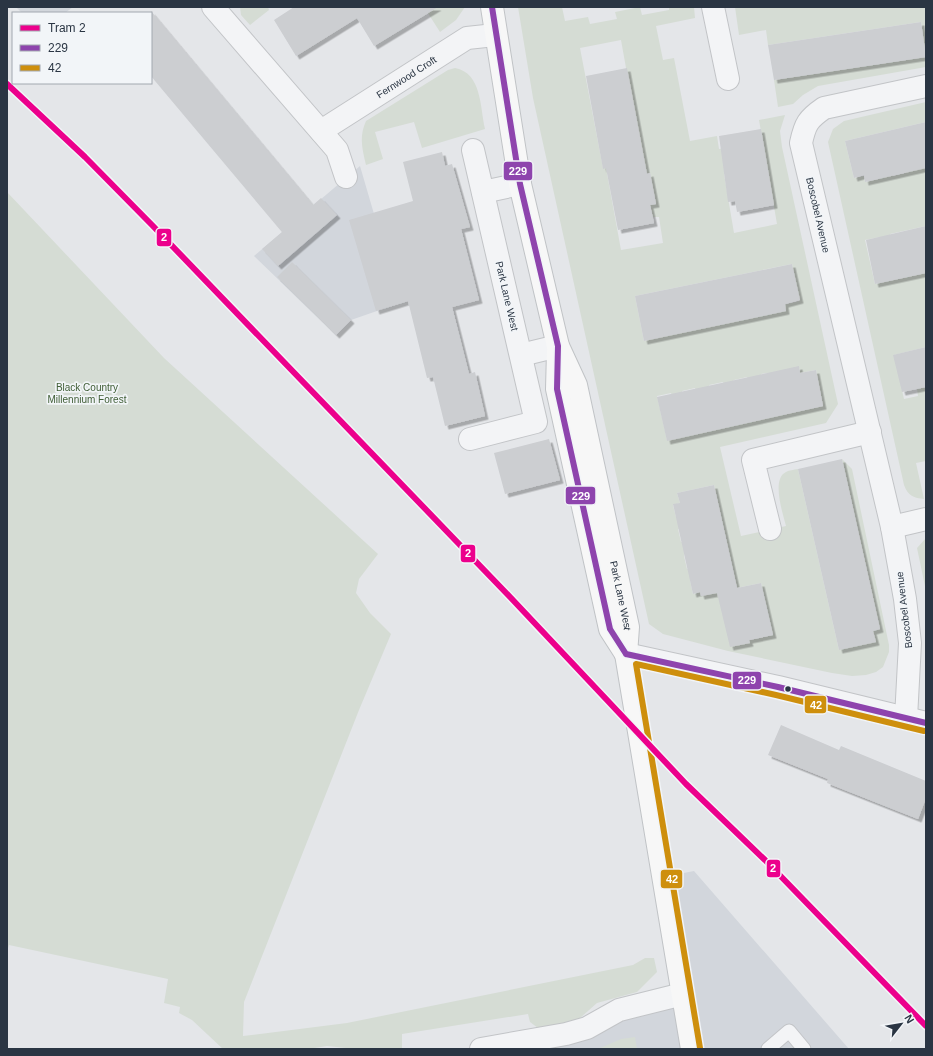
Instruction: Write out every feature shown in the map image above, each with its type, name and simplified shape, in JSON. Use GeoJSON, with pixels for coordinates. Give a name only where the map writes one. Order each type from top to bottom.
{"type":"FeatureCollection","features":[{"type":"Feature","properties":{"kind":"main road","name":"Park Lane West"},"geometry":{"type":"LineString","coordinates":[[492,7],[495,35],[520,184],[558,346],[557,389],[610,629],[626,654]]}},
{"type":"Feature","properties":{"kind":"main road"},"geometry":{"type":"LineString","coordinates":[[626,654],[692,1049]]}},
{"type":"Feature","properties":{"kind":"street"},"geometry":{"type":"LineString","coordinates":[[213,7],[337,150],[346,177]]}},
{"type":"Feature","properties":{"kind":"street"},"geometry":{"type":"LineString","coordinates":[[713,7],[728,79]]}},
{"type":"Feature","properties":{"kind":"street","name":"Fernwood Croft"},"geometry":{"type":"LineString","coordinates":[[321,131],[467,38],[495,35]]}},
{"type":"Feature","properties":{"kind":"street","name":"Boscobel Avenue"},"geometry":{"type":"LineString","coordinates":[[916,721],[905,599],[892,527],[801,143],[805,126],[813,115],[824,108],[926,86]]}},
{"type":"Feature","properties":{"kind":"street","name":"Park Lane West"},"geometry":{"type":"LineString","coordinates":[[470,439],[536,422],[473,150]]}},
{"type":"Feature","properties":{"kind":"street"},"geometry":{"type":"LineString","coordinates":[[483,192],[520,184]]}},
{"type":"Feature","properties":{"kind":"street"},"geometry":{"type":"LineString","coordinates":[[521,356],[558,346]]}},
{"type":"Feature","properties":{"kind":"street"},"geometry":{"type":"LineString","coordinates":[[770,529],[753,460],[870,432]]}},
{"type":"Feature","properties":{"kind":"street"},"geometry":{"type":"LineString","coordinates":[[892,527],[926,519]]}},
{"type":"Feature","properties":{"kind":"street"},"geometry":{"type":"LineString","coordinates":[[626,654],[778,687],[916,721]]}},
{"type":"Feature","properties":{"kind":"street"},"geometry":{"type":"LineString","coordinates":[[481,1049],[566,1034],[587,1028],[619,1010],[683,994]]}},
{"type":"Feature","properties":{"kind":"lane"},"geometry":{"type":"LineString","coordinates":[[768,1049],[789,1031],[804,1049]]}},
{"type":"Feature","properties":{"kind":"shaded area"},"geometry":{"type":"Polygon","coordinates":[[[16,7],[73,7],[66,12],[21,12],[16,7]]]}},
{"type":"Feature","properties":{"kind":"shaded area"},"geometry":{"type":"Polygon","coordinates":[[[360,166],[400,303],[351,320],[336,335],[254,256],[360,166]]]}},
{"type":"Feature","properties":{"kind":"shaded area"},"geometry":{"type":"Polygon","coordinates":[[[694,871],[849,1049],[481,1049],[682,994],[663,877],[694,871]]]}},
{"type":"Feature","properties":{"kind":"green space"},"geometry":{"type":"Polygon","coordinates":[[[240,7],[268,7],[269,10],[250,25],[241,15],[240,7]]]}},
{"type":"Feature","properties":{"kind":"green space"},"geometry":{"type":"Polygon","coordinates":[[[424,7],[465,7],[456,20],[440,32],[424,7]]]}},
{"type":"Feature","properties":{"kind":"green space"},"geometry":{"type":"Polygon","coordinates":[[[518,7],[562,7],[565,21],[588,17],[590,24],[617,19],[615,12],[640,7],[642,15],[669,10],[669,7],[694,7],[695,18],[656,26],[663,60],[674,58],[690,141],[717,136],[719,149],[726,148],[730,173],[724,174],[734,233],[777,224],[759,120],[785,115],[780,131],[782,147],[838,404],[826,423],[720,447],[741,536],[786,526],[779,497],[779,482],[786,472],[798,469],[839,650],[873,631],[880,629],[842,459],[852,469],[889,645],[889,652],[883,667],[876,672],[866,675],[852,676],[832,673],[728,651],[663,634],[649,624],[533,98],[518,7]],[[621,40],[580,48],[603,168],[606,168],[621,250],[663,243],[659,217],[653,217],[650,205],[656,204],[650,173],[645,174],[621,40]],[[792,264],[635,296],[644,341],[799,301],[792,264]],[[799,367],[769,380],[767,373],[761,374],[763,381],[749,384],[747,377],[734,380],[725,389],[723,382],[709,385],[711,392],[697,395],[695,388],[682,391],[683,398],[673,400],[671,393],[657,396],[667,440],[823,406],[816,370],[800,373],[799,367]],[[714,485],[677,493],[680,503],[673,505],[676,517],[682,516],[685,527],[678,529],[681,542],[688,541],[684,556],[687,569],[694,567],[697,579],[690,580],[693,594],[700,592],[701,596],[725,591],[737,643],[773,635],[761,583],[737,588],[714,485]]]}},
{"type":"Feature","properties":{"kind":"green space"},"geometry":{"type":"Polygon","coordinates":[[[735,7],[926,7],[926,56],[921,22],[768,45],[766,30],[739,35],[735,7]]]}},
{"type":"Feature","properties":{"kind":"green space"},"geometry":{"type":"Polygon","coordinates":[[[926,57],[926,67],[818,86],[803,95],[793,104],[778,107],[774,80],[926,57]]]}},
{"type":"Feature","properties":{"kind":"green space"},"geometry":{"type":"Polygon","coordinates":[[[455,68],[464,71],[475,84],[485,129],[422,148],[414,122],[375,132],[383,159],[366,165],[362,148],[362,132],[366,121],[448,70],[455,68]]]}},
{"type":"Feature","properties":{"kind":"green space"},"geometry":{"type":"Polygon","coordinates":[[[926,102],[926,122],[845,141],[854,178],[864,176],[865,182],[879,179],[877,172],[891,169],[893,176],[906,173],[905,166],[926,168],[926,226],[890,234],[892,241],[880,237],[865,240],[875,284],[926,273],[926,347],[894,355],[904,399],[918,396],[917,389],[926,387],[926,461],[916,463],[924,499],[912,496],[907,492],[904,485],[828,142],[833,129],[844,121],[926,102]]]}},
{"type":"Feature","properties":{"kind":"green space","name":"Black Country Millennium Forest"},"geometry":{"type":"Polygon","coordinates":[[[7,192],[164,358],[378,554],[359,579],[356,593],[370,613],[391,634],[359,710],[244,1002],[243,1036],[347,1023],[633,965],[645,958],[654,958],[657,972],[637,992],[597,1003],[571,1026],[542,1031],[530,1022],[528,1014],[402,1034],[402,1049],[355,1049],[327,1046],[308,1049],[223,1049],[192,1020],[179,1013],[180,1007],[164,1003],[168,979],[9,945],[7,951],[7,192]]]}},
{"type":"Feature","properties":{"kind":"green space"},"geometry":{"type":"Polygon","coordinates":[[[926,538],[926,591],[917,548],[926,538]]]}},
{"type":"Feature","properties":{"kind":"green space"},"geometry":{"type":"Polygon","coordinates":[[[635,1037],[637,1049],[598,1049],[621,1039],[635,1037]]]}},
{"type":"Feature","properties":{"kind":"building"},"geometry":{"type":"Polygon","coordinates":[[[294,7],[438,7],[374,46],[357,18],[296,56],[274,20],[294,7]]]}},
{"type":"Feature","properties":{"kind":"building"},"geometry":{"type":"Polygon","coordinates":[[[152,12],[313,205],[321,198],[337,215],[278,266],[262,249],[282,232],[152,77],[152,12]]]}},
{"type":"Feature","properties":{"kind":"building"},"geometry":{"type":"Polygon","coordinates":[[[921,22],[926,57],[774,80],[768,45],[921,22]]]}},
{"type":"Feature","properties":{"kind":"building"},"geometry":{"type":"Polygon","coordinates":[[[627,68],[647,174],[650,173],[656,204],[650,205],[654,223],[618,230],[606,168],[603,169],[586,76],[627,68]]]}},
{"type":"Feature","properties":{"kind":"building"},"geometry":{"type":"Polygon","coordinates":[[[926,122],[926,168],[865,182],[864,175],[854,178],[845,141],[926,122]]]}},
{"type":"Feature","properties":{"kind":"building"},"geometry":{"type":"Polygon","coordinates":[[[761,129],[774,205],[737,212],[735,201],[728,202],[719,136],[761,129]]]}},
{"type":"Feature","properties":{"kind":"building"},"geometry":{"type":"Polygon","coordinates":[[[442,152],[445,166],[452,164],[470,227],[461,229],[479,300],[452,307],[469,374],[475,372],[485,416],[445,426],[433,377],[427,378],[408,301],[376,311],[349,220],[413,201],[403,162],[442,152]]]}},
{"type":"Feature","properties":{"kind":"building"},"geometry":{"type":"Polygon","coordinates":[[[926,226],[926,273],[875,284],[866,240],[926,226]]]}},
{"type":"Feature","properties":{"kind":"building"},"geometry":{"type":"Polygon","coordinates":[[[292,262],[351,320],[336,335],[277,277],[292,262]]]}},
{"type":"Feature","properties":{"kind":"building"},"geometry":{"type":"Polygon","coordinates":[[[792,264],[800,300],[785,304],[786,311],[644,341],[635,296],[792,264]]]}},
{"type":"Feature","properties":{"kind":"building"},"geometry":{"type":"Polygon","coordinates":[[[926,347],[926,387],[902,392],[893,355],[926,347]]]}},
{"type":"Feature","properties":{"kind":"building"},"geometry":{"type":"Polygon","coordinates":[[[799,366],[800,373],[816,370],[823,406],[667,441],[657,397],[799,366]]]}},
{"type":"Feature","properties":{"kind":"building"},"geometry":{"type":"Polygon","coordinates":[[[549,439],[560,480],[505,494],[494,453],[549,439]]]}},
{"type":"Feature","properties":{"kind":"building"},"geometry":{"type":"Polygon","coordinates":[[[842,459],[880,629],[873,631],[876,642],[839,650],[798,469],[842,459]]]}},
{"type":"Feature","properties":{"kind":"building"},"geometry":{"type":"Polygon","coordinates":[[[714,485],[737,588],[761,583],[773,635],[749,640],[750,643],[730,647],[717,593],[701,596],[700,592],[693,594],[673,504],[680,503],[677,493],[714,485]]]}},
{"type":"Feature","properties":{"kind":"building"},"geometry":{"type":"Polygon","coordinates":[[[781,725],[839,750],[841,746],[926,781],[926,798],[918,819],[827,783],[828,779],[768,755],[781,725]]]}},
{"type":"Feature","properties":{"kind":"tram line","name":"2"},"geometry":{"type":"LineString","coordinates":[[7,84],[85,157],[152,225],[511,598],[686,784],[765,860],[926,1026]]}},
{"type":"Feature","properties":{"kind":"transit line","name":"229"},"geometry":{"type":"LineString","coordinates":[[492,7],[520,184],[558,346],[557,389],[610,629],[626,654]]}},
{"type":"Feature","properties":{"kind":"transit line","name":"229"},"geometry":{"type":"LineString","coordinates":[[626,654],[778,687],[926,723]]}},
{"type":"Feature","properties":{"kind":"transit line","name":"42"},"geometry":{"type":"LineString","coordinates":[[700,1048],[636,664],[776,695],[924,731]]}}]}
